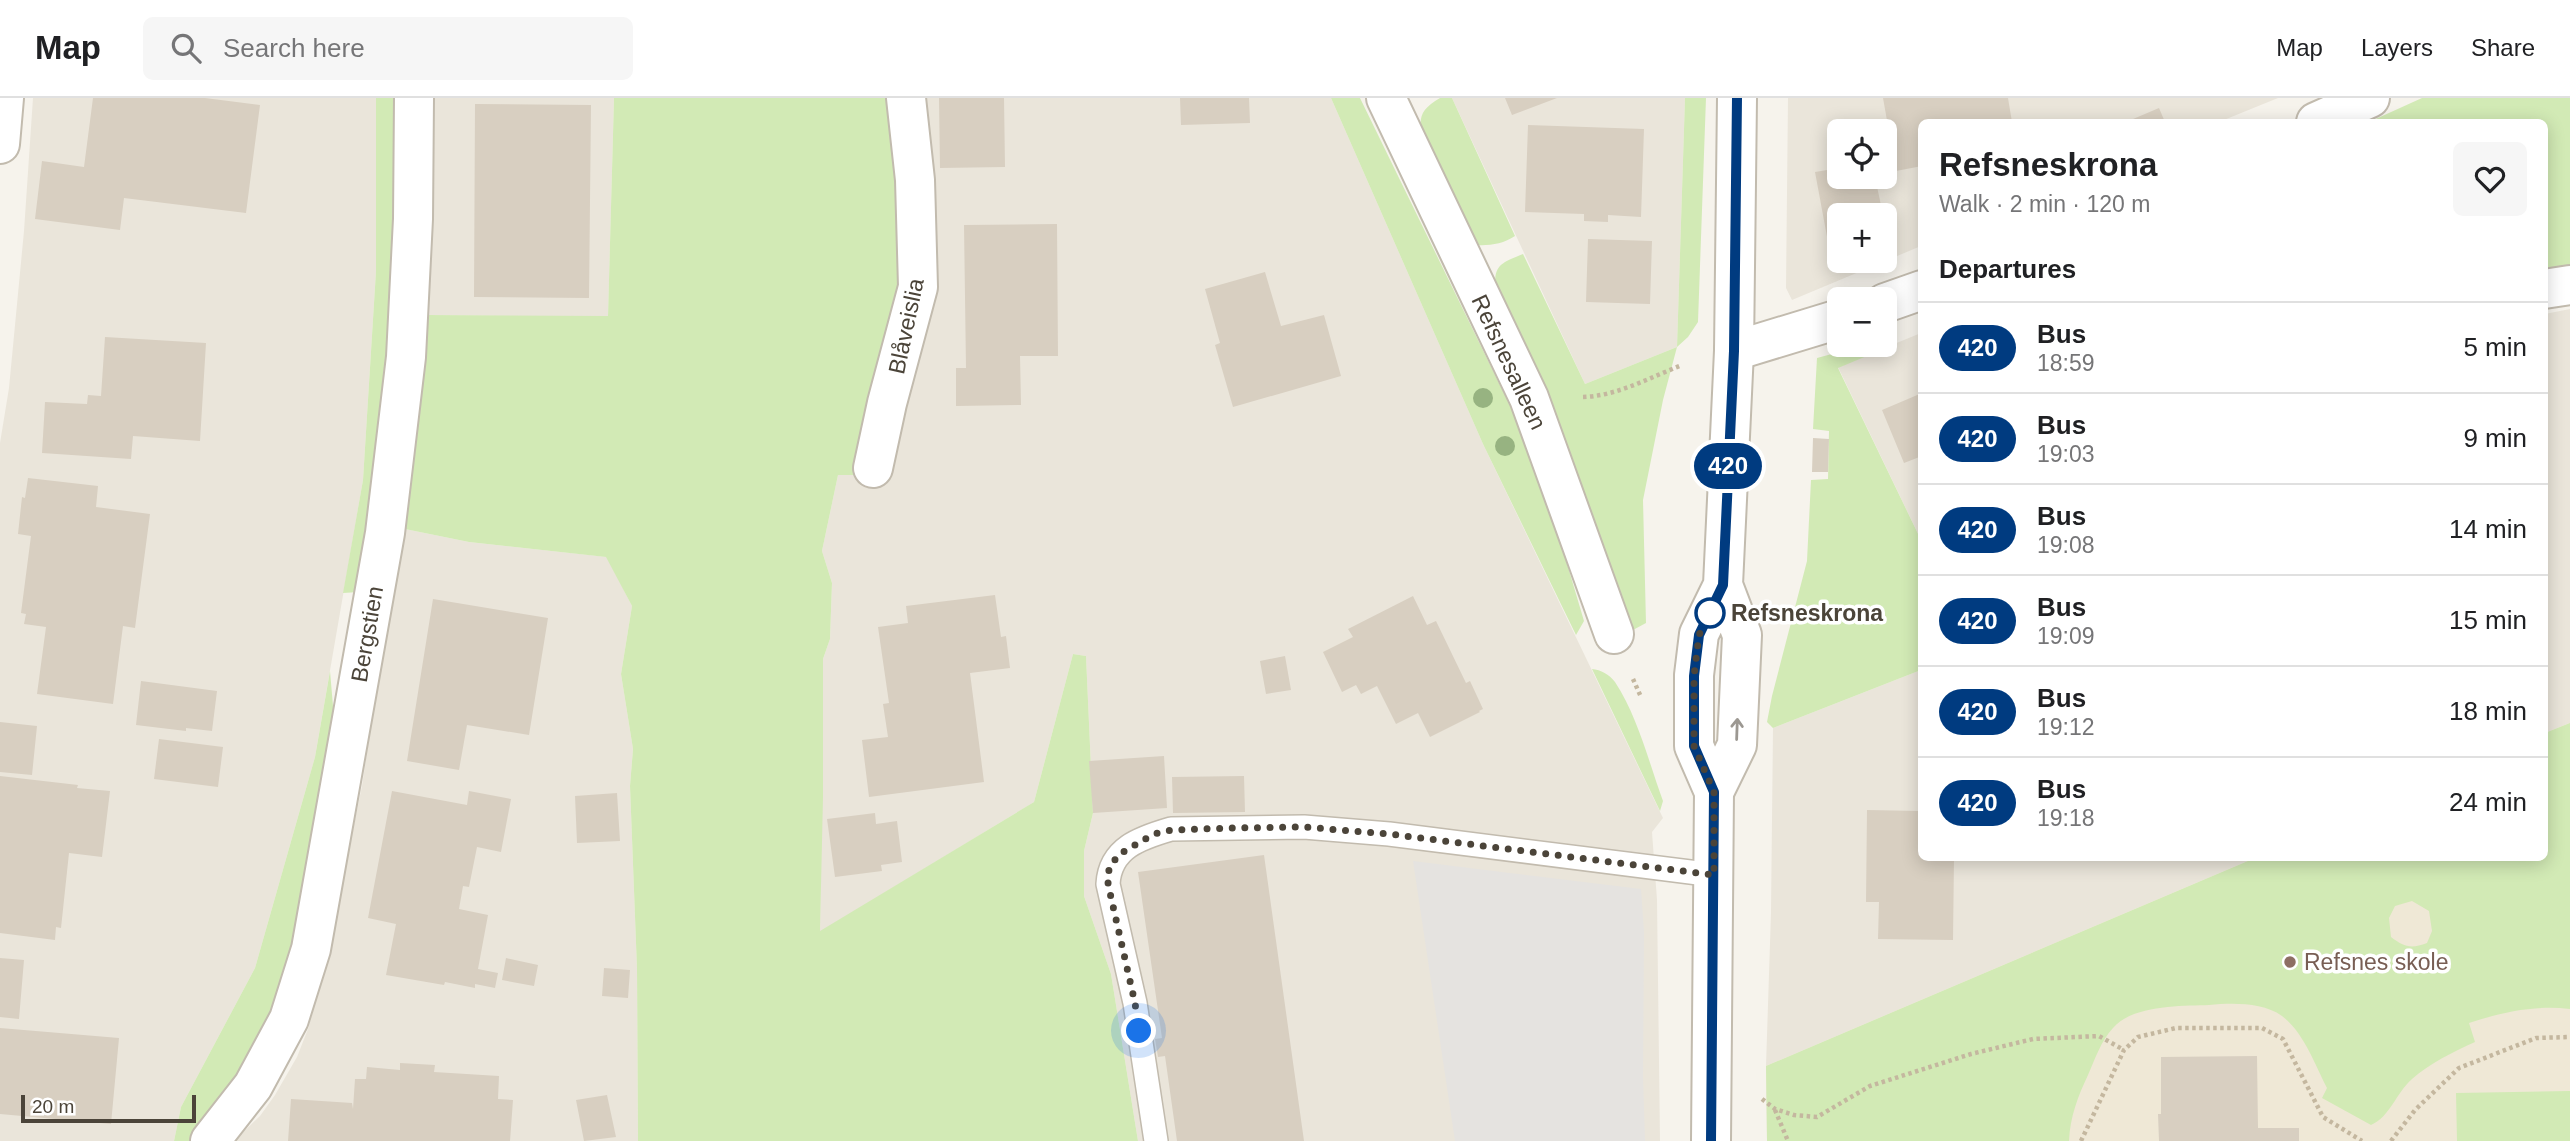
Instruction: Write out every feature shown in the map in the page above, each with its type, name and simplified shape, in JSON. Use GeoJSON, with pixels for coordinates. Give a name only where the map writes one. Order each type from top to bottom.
{"type":"FeatureCollection","features":[{"type":"Feature","properties":{"kind":"street"},"geometry":{"type":"LineString","coordinates":[[0,144],[4,98]]}},
{"type":"Feature","properties":{"kind":"street","name":"Bergstien"},"geometry":{"type":"LineString","coordinates":[[210,1141],[253,1086],[289,1018],[311,949],[385,533],[406,357],[414,219],[414,98]]}},
{"type":"Feature","properties":{"kind":"street","name":"Blåveislia"},"geometry":{"type":"LineString","coordinates":[[873,468],[918,288],[915,180],[906,98]]}},
{"type":"Feature","properties":{"kind":"street","name":"Refsnesalleen"},"geometry":{"type":"LineString","coordinates":[[1386,98],[1529,398],[1614,634]]}},
{"type":"Feature","properties":{"kind":"street"},"geometry":{"type":"LineString","coordinates":[[1711,1141],[1714,792],[1737,745],[1742,635],[1723,585],[1734,351],[1737,98]]}},
{"type":"Feature","properties":{"kind":"street"},"geometry":{"type":"LineString","coordinates":[[2323,119],[2370,98]]}},
{"type":"Feature","properties":{"kind":"street"},"geometry":{"type":"LineString","coordinates":[[2548,288],[2570,285]]}},
{"type":"Feature","properties":{"kind":"street"},"geometry":{"type":"LineString","coordinates":[[1897,299],[1918,291]]}},
{"type":"Feature","properties":{"kind":"street"},"geometry":{"type":"LineString","coordinates":[[1734,351],[1827,323]]}},
{"type":"Feature","properties":{"kind":"lane"},"geometry":{"type":"LineString","coordinates":[[1156,1141],[1135,1003],[1108,884],[1109,869],[1118,855],[1137,842],[1171,830],[1304,827],[1389,834],[1714,875]]}},
{"type":"Feature","properties":{"kind":"path"},"geometry":{"type":"LineString","coordinates":[[1529,398],[1593,397],[1682,365]]}},
{"type":"Feature","properties":{"kind":"path"},"geometry":{"type":"LineString","coordinates":[[2081,1141],[2124,1050],[2138,1037],[2176,1028],[2262,1028],[2283,1039],[2323,1117],[2362,1141]]}},
{"type":"Feature","properties":{"kind":"path"},"geometry":{"type":"LineString","coordinates":[[1759,1097],[1775,1109],[1794,1115],[1817,1117],[1870,1086],[1971,1054],[2033,1039],[2099,1036],[2124,1050]]}},
{"type":"Feature","properties":{"kind":"path"},"geometry":{"type":"LineString","coordinates":[[2391,1141],[2415,1110],[2459,1068],[2536,1038],[2570,1037]]}},
{"type":"Feature","properties":{"kind":"path"},"geometry":{"type":"LineString","coordinates":[[1775,1109],[1788,1141]]}},
{"type":"Feature","properties":{"kind":"shaded area"},"geometry":{"type":"Polygon","coordinates":[[[33,98],[376,98],[376,271],[363,480],[315,757],[255,968],[181,1107],[174,1141],[0,1141],[0,443],[9,388],[33,98]]]}},
{"type":"Feature","properties":{"kind":"shaded area"},"geometry":{"type":"Polygon","coordinates":[[[434,98],[614,98],[608,317],[427,315],[432,252],[434,98]]]}},
{"type":"Feature","properties":{"kind":"shaded area"},"geometry":{"type":"Polygon","coordinates":[[[926,98],[1331,98],[1483,444],[1663,818],[1652,832],[1657,900],[1660,1141],[1138,1141],[1111,974],[1084,896],[1084,851],[1093,813],[1086,656],[1073,654],[1034,802],[820,932],[823,659],[830,639],[832,583],[822,551],[838,475],[933,169],[926,98]]]}},
{"type":"Feature","properties":{"kind":"shaded area"},"geometry":{"type":"Polygon","coordinates":[[[1452,98],[1685,98],[1677,347],[1585,384],[1452,98]]]}},
{"type":"Feature","properties":{"kind":"shaded area"},"geometry":{"type":"Polygon","coordinates":[[[1788,98],[2278,98],[2226,119],[1918,119],[1918,247],[1897,256],[1897,203],[1827,203],[1827,273],[1856,273],[1792,300],[1786,288],[1788,98]]]}},
{"type":"Feature","properties":{"kind":"shaded area"},"geometry":{"type":"Polygon","coordinates":[[[2570,309],[2570,723],[2548,732],[2548,313],[2570,309]]]}},
{"type":"Feature","properties":{"kind":"shaded area"},"geometry":{"type":"Polygon","coordinates":[[[1918,334],[1918,534],[1838,367],[1862,357],[1897,357],[1897,343],[1918,334]]]}},
{"type":"Feature","properties":{"kind":"shaded area"},"geometry":{"type":"Polygon","coordinates":[[[400,528],[469,542],[607,557],[632,606],[621,674],[633,749],[630,786],[637,969],[638,1141],[234,1141],[260,1116],[275,1095],[297,1057],[308,1029],[324,969],[362,786],[400,528]]]}},
{"type":"Feature","properties":{"kind":"shaded area"},"geometry":{"type":"Polygon","coordinates":[[[1918,671],[1918,861],[2248,861],[1766,1066],[1773,728],[1918,671]]]}},
{"type":"Feature","properties":{"kind":"shaded area","name":"Refsnes skole"},"geometry":{"type":"Polygon","coordinates":[[[2570,723],[2570,1141],[1767,1141],[1766,1066],[2248,861],[2548,861],[2548,732],[2570,723]]]}},
{"type":"Feature","properties":{"kind":"shaded area"},"geometry":{"type":"Polygon","coordinates":[[[1413,861],[1641,889],[1644,932],[1645,1141],[1455,1141],[1413,861]]]}},
{"type":"Feature","properties":{"kind":"green space"},"geometry":{"type":"Polygon","coordinates":[[[376,98],[400,98],[395,322],[359,592],[343,593],[363,480],[376,271],[376,98]]]}},
{"type":"Feature","properties":{"kind":"green space"},"geometry":{"type":"Polygon","coordinates":[[[614,98],[892,98],[902,299],[855,475],[838,475],[822,551],[832,583],[830,639],[823,659],[820,931],[1034,802],[1073,654],[1086,656],[1093,813],[1084,851],[1084,896],[1111,974],[1138,1141],[638,1141],[637,969],[630,786],[633,749],[621,674],[632,606],[606,557],[469,542],[400,528],[427,315],[608,316],[614,98]]]}},
{"type":"Feature","properties":{"kind":"green space"},"geometry":{"type":"Polygon","coordinates":[[[1331,98],[1360,98],[1536,459],[1584,621],[1576,635],[1483,444],[1331,98]]]}},
{"type":"Feature","properties":{"kind":"green space"},"geometry":{"type":"Polygon","coordinates":[[[1440,98],[1452,98],[1515,236],[1510,239],[1496,244],[1475,245],[1423,139],[1422,115],[1428,106],[1440,98]]]}},
{"type":"Feature","properties":{"kind":"green space"},"geometry":{"type":"Polygon","coordinates":[[[1685,98],[1706,98],[1698,322],[1677,347],[1685,98]]]}},
{"type":"Feature","properties":{"kind":"green space"},"geometry":{"type":"Polygon","coordinates":[[[2422,98],[2570,98],[2570,269],[2548,273],[2548,119],[2376,119],[2422,98]]]}},
{"type":"Feature","properties":{"kind":"green space"},"geometry":{"type":"Polygon","coordinates":[[[1523,254],[1585,384],[1677,347],[1663,400],[1643,500],[1646,623],[1633,630],[1496,294],[1495,277],[1499,267],[1523,254]]]}},
{"type":"Feature","properties":{"kind":"green space"},"geometry":{"type":"Polygon","coordinates":[[[1827,355],[1864,357],[1838,368],[1918,534],[1918,671],[1773,728],[1767,722],[1772,696],[1807,561],[1811,480],[1828,479],[1829,431],[1813,429],[1817,358],[1827,355]]]}},
{"type":"Feature","properties":{"kind":"green space"},"geometry":{"type":"Polygon","coordinates":[[[1592,669],[1599,670],[1613,679],[1630,710],[1663,801],[1660,811],[1592,669]]]}},
{"type":"Feature","properties":{"kind":"green space"},"geometry":{"type":"Polygon","coordinates":[[[330,671],[336,741],[292,947],[275,1006],[243,1071],[189,1141],[174,1141],[181,1107],[255,968],[315,757],[330,671]]]}},
{"type":"Feature","properties":{"kind":"green space","name":"Refsnes skole"},"geometry":{"type":"Polygon","coordinates":[[[2570,723],[2570,1009],[2519,1010],[2469,1023],[2475,1042],[2419,1073],[2406,1085],[2388,1111],[2371,1125],[2322,1098],[2327,1088],[2313,1059],[2290,1023],[2274,1011],[2247,1004],[2158,1008],[2121,1020],[2102,1044],[2081,1091],[2075,1107],[2069,1141],[1767,1141],[1766,1066],[2248,861],[2548,861],[2548,732],[2570,723]],[[2412,901],[2395,906],[2389,918],[2391,937],[2408,946],[2427,943],[2432,931],[2429,911],[2412,901]]]}},
{"type":"Feature","properties":{"kind":"green space"},"geometry":{"type":"Polygon","coordinates":[[[2570,1091],[2570,1141],[2457,1141],[2456,1093],[2570,1091]]]}},
{"type":"Feature","properties":{"kind":"building"},"geometry":{"type":"Polygon","coordinates":[[[93,98],[205,98],[260,105],[246,213],[124,198],[120,230],[35,219],[42,161],[84,167],[93,98]]]}},
{"type":"Feature","properties":{"kind":"building"},"geometry":{"type":"Polygon","coordinates":[[[939,98],[1004,98],[1005,167],[940,168],[939,98]]]}},
{"type":"Feature","properties":{"kind":"building"},"geometry":{"type":"Polygon","coordinates":[[[1180,98],[1249,98],[1250,123],[1181,125],[1180,98]]]}},
{"type":"Feature","properties":{"kind":"building"},"geometry":{"type":"Polygon","coordinates":[[[1505,98],[1557,98],[1512,115],[1505,98]]]}},
{"type":"Feature","properties":{"kind":"building"},"geometry":{"type":"Polygon","coordinates":[[[1883,98],[2008,98],[2012,119],[1918,119],[1918,167],[1897,171],[1897,119],[1887,119],[1883,98]]]}},
{"type":"Feature","properties":{"kind":"building"},"geometry":{"type":"Polygon","coordinates":[[[475,104],[591,105],[589,298],[474,297],[475,104]]]}},
{"type":"Feature","properties":{"kind":"building"},"geometry":{"type":"Polygon","coordinates":[[[2159,108],[2164,119],[2133,119],[2159,108]]]}},
{"type":"Feature","properties":{"kind":"building"},"geometry":{"type":"Polygon","coordinates":[[[1528,125],[1644,129],[1641,217],[1608,215],[1608,222],[1584,221],[1584,214],[1525,212],[1528,125]]]}},
{"type":"Feature","properties":{"kind":"building"},"geometry":{"type":"Polygon","coordinates":[[[1827,170],[1827,189],[1878,189],[1880,203],[1827,203],[1827,237],[1815,172],[1827,170]]]}},
{"type":"Feature","properties":{"kind":"building"},"geometry":{"type":"Polygon","coordinates":[[[1057,224],[1058,356],[1020,356],[1021,405],[956,406],[956,368],[966,368],[964,225],[1057,224]]]}},
{"type":"Feature","properties":{"kind":"building"},"geometry":{"type":"Polygon","coordinates":[[[1588,239],[1652,241],[1650,304],[1586,302],[1588,239]]]}},
{"type":"Feature","properties":{"kind":"building"},"geometry":{"type":"Polygon","coordinates":[[[1265,272],[1281,326],[1324,315],[1341,376],[1233,407],[1215,345],[1220,343],[1205,289],[1265,272]]]}},
{"type":"Feature","properties":{"kind":"building"},"geometry":{"type":"Polygon","coordinates":[[[105,337],[206,343],[200,441],[133,436],[131,459],[42,453],[45,402],[87,404],[88,395],[101,396],[105,337]]]}},
{"type":"Feature","properties":{"kind":"building"},"geometry":{"type":"Polygon","coordinates":[[[1918,395],[1918,458],[1904,463],[1882,410],[1918,395]]]}},
{"type":"Feature","properties":{"kind":"building"},"geometry":{"type":"Polygon","coordinates":[[[1813,438],[1829,439],[1828,472],[1812,472],[1813,438]]]}},
{"type":"Feature","properties":{"kind":"building"},"geometry":{"type":"Polygon","coordinates":[[[28,478],[98,486],[96,507],[150,514],[135,628],[123,626],[113,704],[37,694],[46,627],[24,624],[26,614],[21,613],[31,536],[18,534],[22,497],[25,498],[28,478]]]}},
{"type":"Feature","properties":{"kind":"building"},"geometry":{"type":"Polygon","coordinates":[[[995,595],[1001,637],[1006,636],[1010,668],[970,673],[984,782],[869,797],[862,740],[888,737],[883,704],[889,703],[878,627],[908,623],[906,606],[995,595]]]}},
{"type":"Feature","properties":{"kind":"building"},"geometry":{"type":"Polygon","coordinates":[[[1413,596],[1427,625],[1436,621],[1466,683],[1470,681],[1483,709],[1430,737],[1418,713],[1396,724],[1377,686],[1361,694],[1356,685],[1342,692],[1323,652],[1353,637],[1348,629],[1413,596]]]}},
{"type":"Feature","properties":{"kind":"building"},"geometry":{"type":"Polygon","coordinates":[[[433,599],[548,618],[529,735],[467,725],[459,770],[407,761],[433,599]]]}},
{"type":"Feature","properties":{"kind":"building"},"geometry":{"type":"Polygon","coordinates":[[[1285,656],[1291,690],[1266,694],[1260,661],[1285,656]]]}},
{"type":"Feature","properties":{"kind":"building"},"geometry":{"type":"Polygon","coordinates":[[[141,681],[217,691],[212,731],[136,725],[141,681]]]}},
{"type":"Feature","properties":{"kind":"building"},"geometry":{"type":"Polygon","coordinates":[[[0,722],[37,726],[32,775],[0,772],[0,722]]]}},
{"type":"Feature","properties":{"kind":"building"},"geometry":{"type":"Polygon","coordinates":[[[159,739],[223,747],[218,787],[154,779],[159,739]]]}},
{"type":"Feature","properties":{"kind":"building"},"geometry":{"type":"Polygon","coordinates":[[[1164,756],[1167,808],[1093,813],[1089,761],[1164,756]]]}},
{"type":"Feature","properties":{"kind":"building"},"geometry":{"type":"Polygon","coordinates":[[[0,776],[110,791],[102,857],[69,853],[61,928],[56,927],[55,940],[0,933],[0,776]]]}},
{"type":"Feature","properties":{"kind":"building"},"geometry":{"type":"Polygon","coordinates":[[[1244,776],[1245,812],[1173,813],[1172,777],[1244,776]]]}},
{"type":"Feature","properties":{"kind":"building"},"geometry":{"type":"Polygon","coordinates":[[[392,791],[467,805],[469,791],[511,799],[501,852],[477,847],[469,887],[463,886],[459,909],[488,915],[478,969],[498,973],[495,988],[475,984],[475,988],[445,982],[444,985],[386,975],[396,924],[368,918],[392,791]]]}},
{"type":"Feature","properties":{"kind":"building"},"geometry":{"type":"Polygon","coordinates":[[[617,793],[620,841],[577,843],[575,796],[617,793]]]}},
{"type":"Feature","properties":{"kind":"building"},"geometry":{"type":"Polygon","coordinates":[[[1867,810],[1918,811],[1918,861],[1954,861],[1953,940],[1878,939],[1879,902],[1866,902],[1867,810]]]}},
{"type":"Feature","properties":{"kind":"building"},"geometry":{"type":"Polygon","coordinates":[[[875,813],[876,824],[897,821],[902,862],[881,865],[882,871],[835,877],[827,819],[875,813]]]}},
{"type":"Feature","properties":{"kind":"building"},"geometry":{"type":"Polygon","coordinates":[[[1264,855],[1304,1141],[1177,1141],[1165,1056],[1158,1057],[1155,1039],[1162,1038],[1138,872],[1264,855]]]}},
{"type":"Feature","properties":{"kind":"building"},"geometry":{"type":"Polygon","coordinates":[[[0,958],[24,960],[19,1019],[0,1017],[0,958]]]}},
{"type":"Feature","properties":{"kind":"building"},"geometry":{"type":"Polygon","coordinates":[[[506,958],[538,965],[534,986],[502,980],[506,958]]]}},
{"type":"Feature","properties":{"kind":"building"},"geometry":{"type":"Polygon","coordinates":[[[604,968],[630,970],[628,998],[602,996],[604,968]]]}},
{"type":"Feature","properties":{"kind":"building"},"geometry":{"type":"Polygon","coordinates":[[[0,1028],[119,1038],[111,1124],[0,1114],[0,1028]]]}},
{"type":"Feature","properties":{"kind":"building"},"geometry":{"type":"Polygon","coordinates":[[[2257,1056],[2258,1128],[2299,1128],[2299,1141],[2159,1141],[2161,1057],[2257,1056]]]}},
{"type":"Feature","properties":{"kind":"building"},"geometry":{"type":"Polygon","coordinates":[[[400,1063],[435,1065],[434,1072],[499,1076],[498,1099],[513,1100],[510,1141],[288,1141],[291,1099],[352,1103],[353,1109],[355,1079],[366,1079],[367,1067],[400,1070],[400,1063]]]}},
{"type":"Feature","properties":{"kind":"building"},"geometry":{"type":"Polygon","coordinates":[[[607,1095],[616,1137],[584,1141],[576,1100],[607,1095]]]}},
{"type":"Feature","properties":{"kind":"bus line","name":"420"},"geometry":{"type":"LineString","coordinates":[[1711,1141],[1714,792],[1694,746],[1694,676],[1699,635],[1723,585],[1734,351],[1737,98]]}},
{"type":"Feature","properties":{"kind":"place","name":"Refsneskrona"},"geometry":{"type":"Point","coordinates":[1710,613]}},
{"type":"Feature","properties":{"kind":"place","name":"Refsnes skole"},"geometry":{"type":"Point","coordinates":[2290,962]}},
{"type":"Feature","properties":{"kind":"route"},"geometry":{"type":"LineString","coordinates":[[1139,1031],[1108,884],[1109,869],[1118,855],[1154,834],[1171,830],[1304,827],[1389,834],[1714,875],[1714,792],[1694,746],[1694,676],[1699,635],[1711,610],[1710,613]]}}]}
